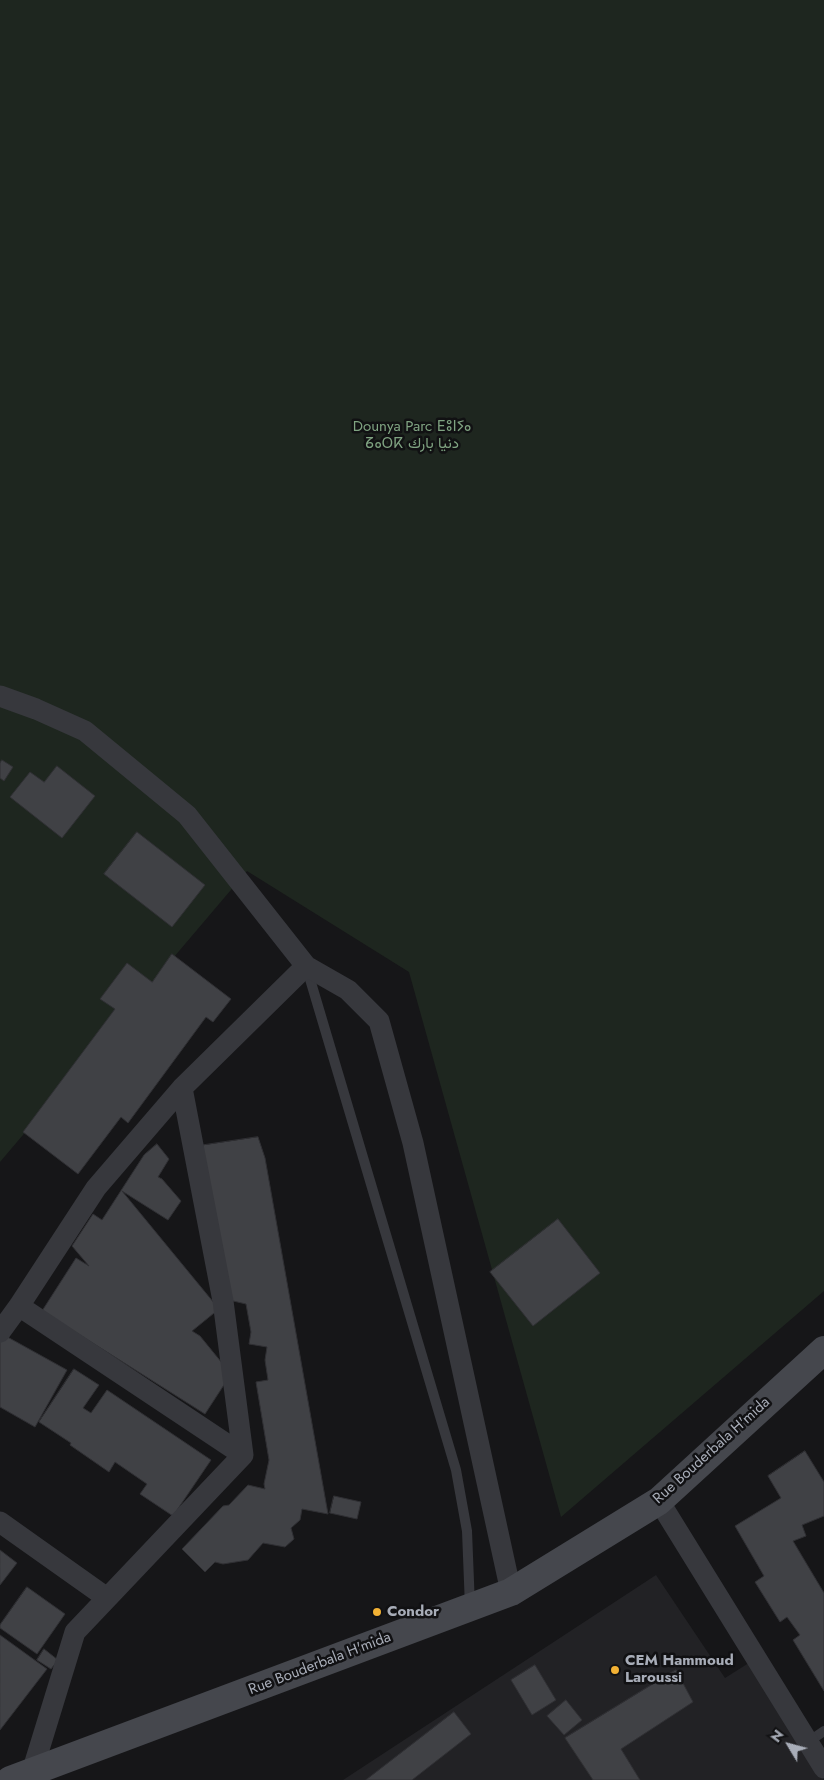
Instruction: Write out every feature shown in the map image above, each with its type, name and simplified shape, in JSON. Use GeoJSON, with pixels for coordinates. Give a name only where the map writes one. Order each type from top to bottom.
{"type":"FeatureCollection","features":[{"type":"Feature","properties":{"kind":"main road","name":"Rue Bouderbala H'mida"},"geometry":{"type":"LineString","coordinates":[[21,1776],[511,1592],[659,1501],[824,1350]]}},
{"type":"Feature","properties":{"kind":"street"},"geometry":{"type":"LineString","coordinates":[[0,696],[36,709],[85,731],[187,815],[306,966],[348,990],[379,1021],[414,1143],[511,1592]]}},
{"type":"Feature","properties":{"kind":"street"},"geometry":{"type":"LineString","coordinates":[[0,1332],[96,1188],[182,1088],[306,966]]}},
{"type":"Feature","properties":{"kind":"street"},"geometry":{"type":"LineString","coordinates":[[182,1088],[222,1301],[243,1455]]}},
{"type":"Feature","properties":{"kind":"street"},"geometry":{"type":"LineString","coordinates":[[19,1306],[243,1455]]}},
{"type":"Feature","properties":{"kind":"street"},"geometry":{"type":"LineString","coordinates":[[21,1776],[75,1632],[243,1455]]}},
{"type":"Feature","properties":{"kind":"street"},"geometry":{"type":"LineString","coordinates":[[659,1501],[816,1737],[824,1768]]}},
{"type":"Feature","properties":{"kind":"street"},"geometry":{"type":"LineString","coordinates":[[1,1524],[108,1598]]}},
{"type":"Feature","properties":{"kind":"lane"},"geometry":{"type":"LineString","coordinates":[[306,966],[456,1470],[467,1531],[470,1608]]}},
{"type":"Feature","properties":{"kind":"shaded area","name":"CEM Hammoud Laroussi"},"geometry":{"type":"Polygon","coordinates":[[[656,1575],[725,1678],[752,1661],[824,1780],[343,1780],[656,1575]]]}},
{"type":"Feature","properties":{"kind":"green space","name":"Dounya Parc ⴹⵓⵏⵢⴰ ⵒⴰⵔⴽ دنيا بارك"},"geometry":{"type":"Polygon","coordinates":[[[0,0],[824,0],[824,1291],[561,1517],[409,972],[247,871],[0,1162],[0,0]]]}},
{"type":"Feature","properties":{"kind":"building"},"geometry":{"type":"Polygon","coordinates":[[[2,760],[13,767],[4,781],[0,778],[0,763],[2,760]]]}},
{"type":"Feature","properties":{"kind":"building"},"geometry":{"type":"Polygon","coordinates":[[[57,766],[95,796],[62,838],[10,797],[30,772],[44,782],[57,766]]]}},
{"type":"Feature","properties":{"kind":"building"},"geometry":{"type":"Polygon","coordinates":[[[137,832],[205,885],[172,927],[104,874],[137,832]]]}},
{"type":"Feature","properties":{"kind":"building"},"geometry":{"type":"Polygon","coordinates":[[[172,954],[231,999],[213,1022],[206,1017],[128,1123],[121,1117],[78,1174],[23,1132],[115,1009],[100,999],[127,963],[152,982],[172,954]]]}},
{"type":"Feature","properties":{"kind":"building"},"geometry":{"type":"Polygon","coordinates":[[[258,1137],[265,1158],[328,1514],[302,1509],[300,1520],[291,1528],[294,1539],[285,1547],[263,1543],[248,1560],[223,1564],[215,1562],[205,1572],[182,1549],[223,1506],[229,1505],[248,1485],[265,1489],[264,1484],[269,1460],[256,1382],[268,1380],[265,1360],[267,1347],[249,1344],[251,1332],[246,1304],[229,1300],[198,1146],[258,1137]]]}},
{"type":"Feature","properties":{"kind":"building"},"geometry":{"type":"Polygon","coordinates":[[[157,1144],[169,1159],[158,1177],[162,1179],[181,1201],[168,1220],[122,1191],[219,1309],[192,1331],[200,1336],[231,1374],[205,1414],[42,1311],[76,1258],[89,1266],[72,1246],[93,1214],[102,1220],[144,1155],[157,1144]]]}},
{"type":"Feature","properties":{"kind":"building"},"geometry":{"type":"Polygon","coordinates":[[[558,1219],[600,1273],[533,1326],[490,1272],[558,1219]]]}},
{"type":"Feature","properties":{"kind":"building"},"geometry":{"type":"Polygon","coordinates":[[[2,1334],[67,1370],[35,1427],[0,1407],[0,1338],[2,1334]]]}},
{"type":"Feature","properties":{"kind":"building"},"geometry":{"type":"Polygon","coordinates":[[[74,1369],[99,1385],[83,1408],[91,1413],[107,1390],[211,1460],[173,1516],[140,1494],[147,1484],[115,1462],[109,1472],[70,1445],[71,1443],[39,1422],[74,1369]]]}},
{"type":"Feature","properties":{"kind":"building"},"geometry":{"type":"Polygon","coordinates":[[[805,1451],[824,1482],[824,1516],[802,1525],[806,1536],[793,1541],[824,1593],[824,1691],[793,1640],[800,1635],[787,1617],[780,1622],[755,1582],[764,1576],[735,1526],[781,1498],[768,1476],[805,1451]]]}},
{"type":"Feature","properties":{"kind":"building"},"geometry":{"type":"Polygon","coordinates":[[[334,1496],[361,1502],[357,1519],[330,1513],[334,1496]]]}},
{"type":"Feature","properties":{"kind":"building"},"geometry":{"type":"Polygon","coordinates":[[[0,1550],[17,1563],[0,1585],[0,1550]]]}},
{"type":"Feature","properties":{"kind":"building"},"geometry":{"type":"Polygon","coordinates":[[[27,1587],[65,1614],[37,1654],[0,1628],[0,1625],[27,1587]]]}},
{"type":"Feature","properties":{"kind":"building"},"geometry":{"type":"Polygon","coordinates":[[[0,1635],[47,1669],[0,1730],[0,1635]]]}},
{"type":"Feature","properties":{"kind":"building"},"geometry":{"type":"Polygon","coordinates":[[[44,1649],[58,1660],[51,1669],[37,1660],[44,1649]]]}},
{"type":"Feature","properties":{"kind":"building"},"geometry":{"type":"Polygon","coordinates":[[[535,1665],[556,1700],[532,1715],[511,1680],[535,1665]]]}},
{"type":"Feature","properties":{"kind":"building"},"geometry":{"type":"Polygon","coordinates":[[[676,1670],[693,1702],[621,1749],[640,1780],[593,1780],[565,1738],[676,1670]]]}},
{"type":"Feature","properties":{"kind":"building"},"geometry":{"type":"Polygon","coordinates":[[[566,1700],[582,1720],[564,1735],[547,1716],[566,1700]]]}},
{"type":"Feature","properties":{"kind":"building"},"geometry":{"type":"Polygon","coordinates":[[[454,1712],[471,1734],[412,1780],[366,1780],[454,1712]]]}},
{"type":"Feature","properties":{"kind":"place","name":"Condor"},"geometry":{"type":"Point","coordinates":[377,1612]}},
{"type":"Feature","properties":{"kind":"place","name":"CEM Hammoud Laroussi"},"geometry":{"type":"Point","coordinates":[615,1670]}}]}
